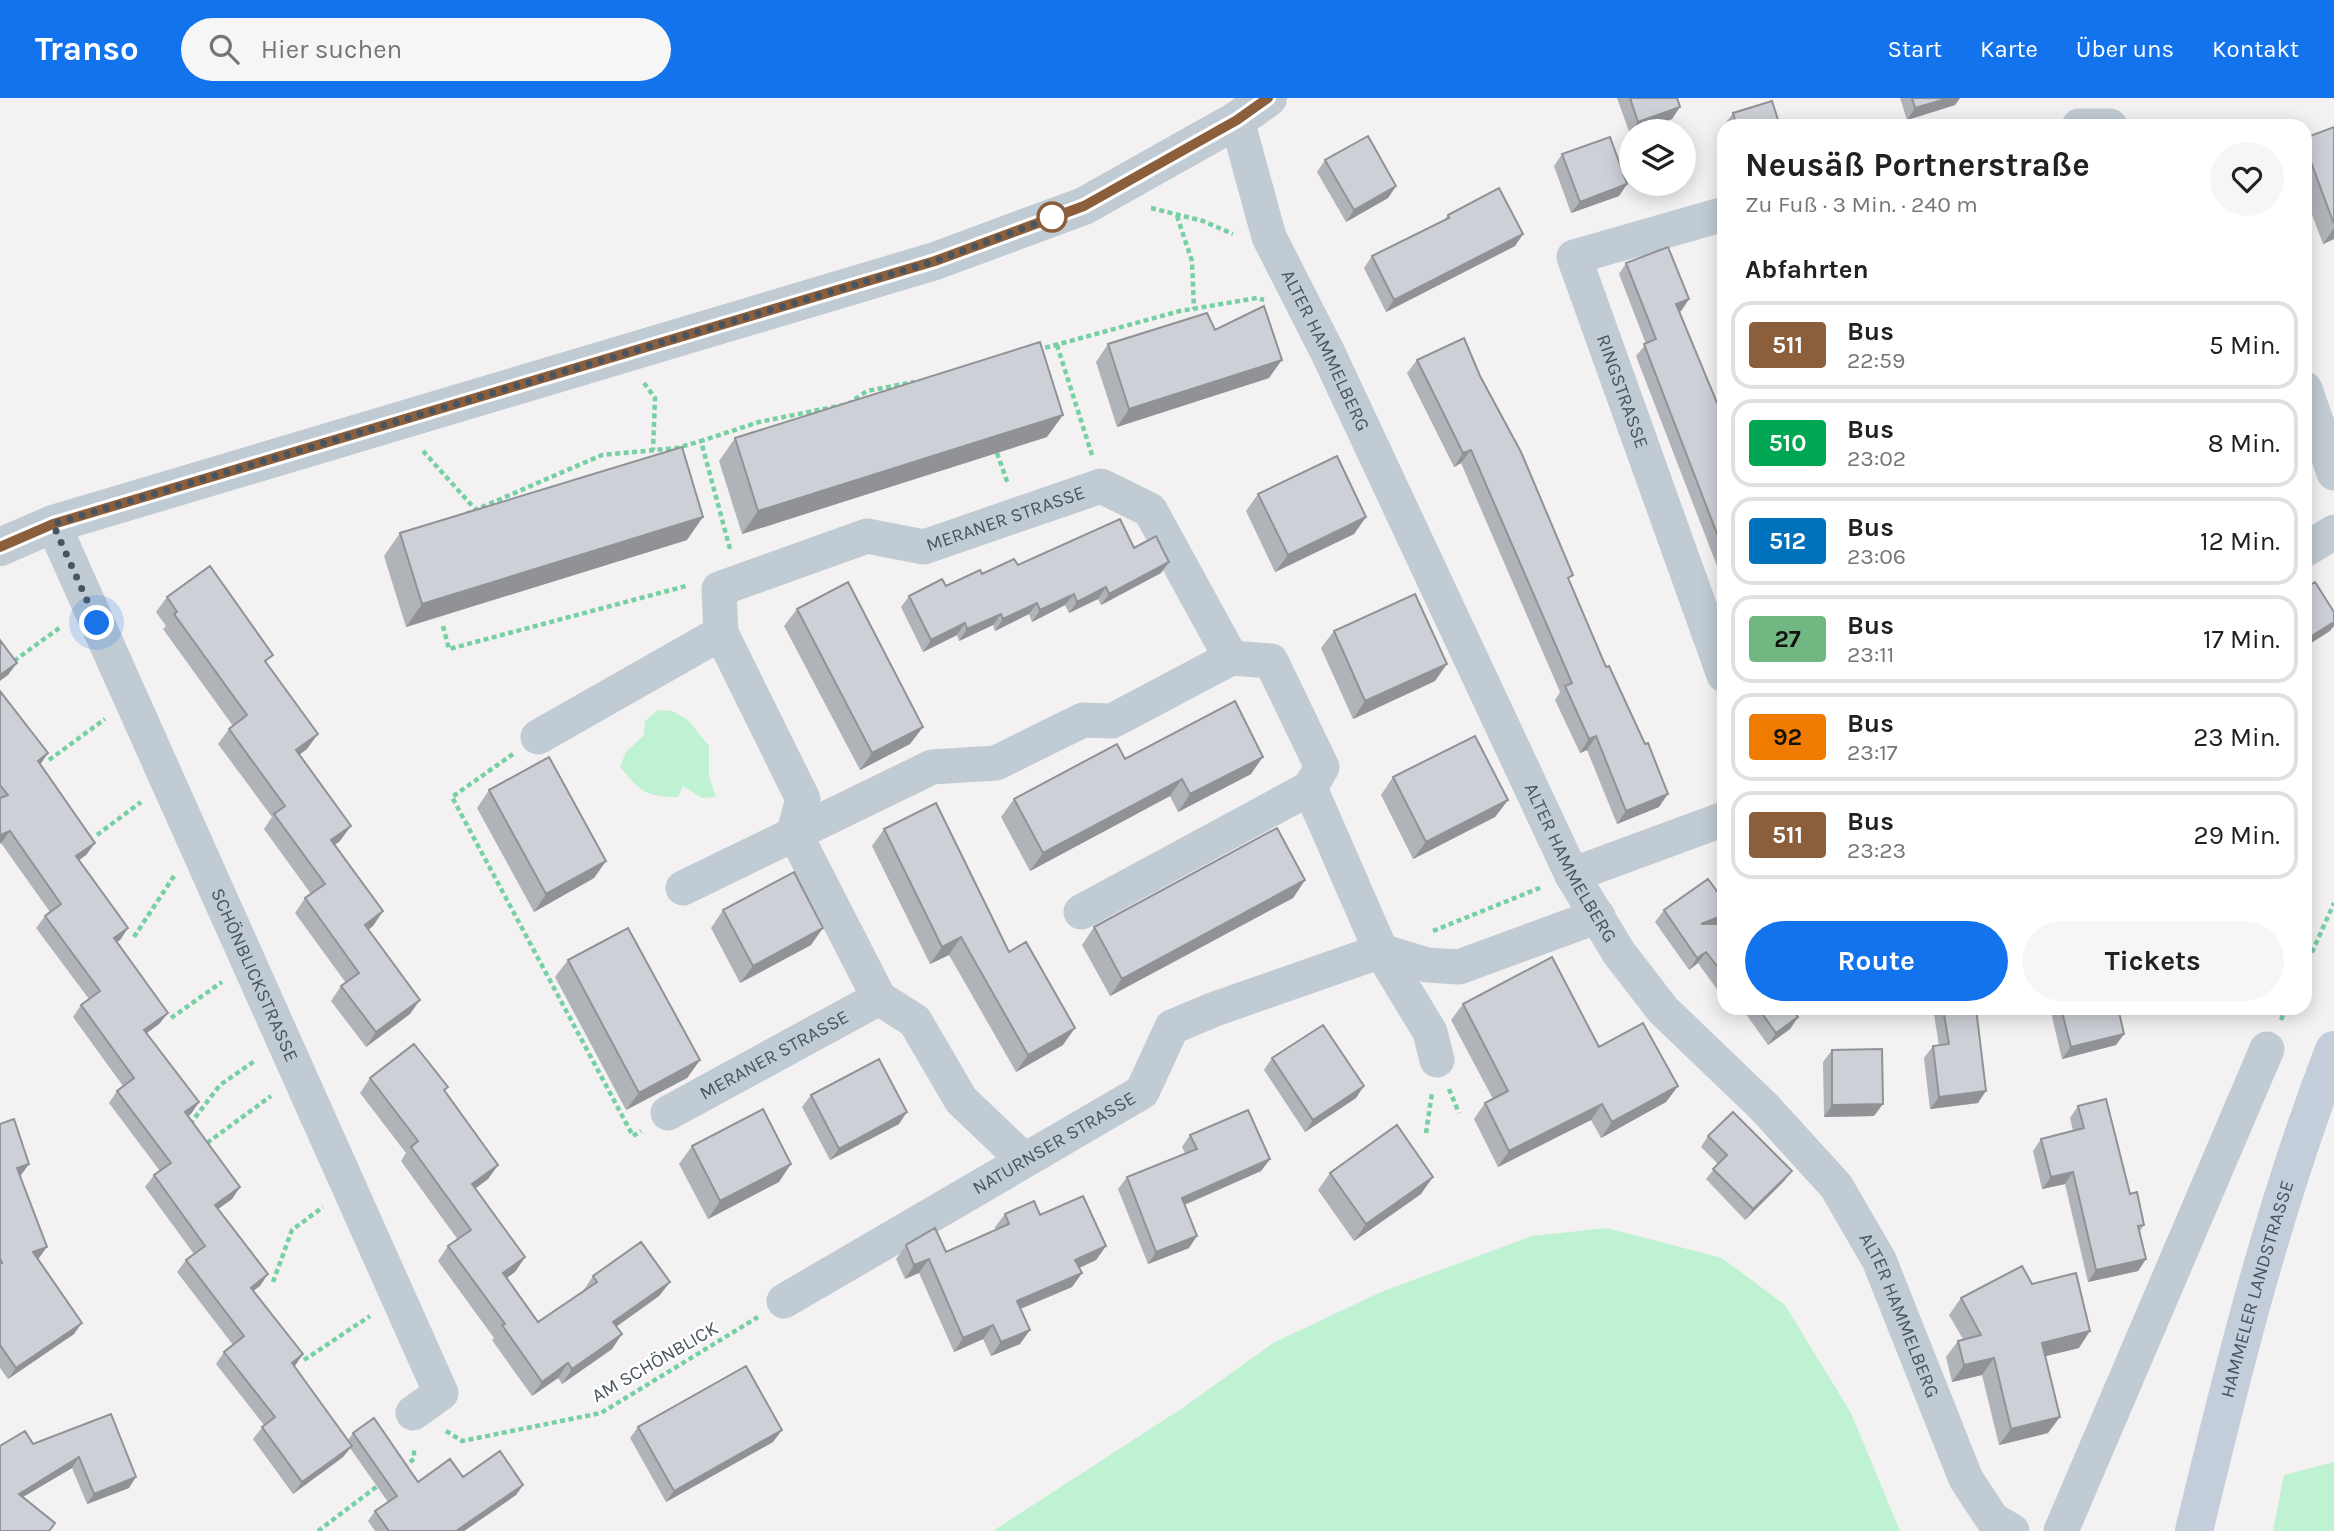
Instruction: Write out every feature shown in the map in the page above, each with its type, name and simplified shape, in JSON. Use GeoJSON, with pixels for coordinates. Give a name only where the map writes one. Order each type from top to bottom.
{"type":"FeatureCollection","features":[{"type":"Feature","properties":{"kind":"main road","name":"HAMMELER LANDSTRASSE"},"geometry":{"type":"LineString","coordinates":[[2194,1531],[2223,1409],[2302,1132],[2334,1049]]}},
{"type":"Feature","properties":{"kind":"street"},"geometry":{"type":"LineString","coordinates":[[0,547],[53,524],[935,261],[1084,206],[1237,120],[1268,98]]}},
{"type":"Feature","properties":{"kind":"street","name":"ALTER HAMMELBERG"},"geometry":{"type":"LineString","coordinates":[[1237,120],[1269,237],[1306,309],[1572,875],[1619,953],[1663,1010],[1764,1107],[1836,1186],[1878,1260],[1966,1479],[1993,1520],[2012,1531]]}},
{"type":"Feature","properties":{"kind":"street","name":"RINGSTRASSE"},"geometry":{"type":"LineString","coordinates":[[1717,216],[1574,257],[1717,655]]}},
{"type":"Feature","properties":{"kind":"street"},"geometry":{"type":"LineString","coordinates":[[2312,409],[2334,472]]}},
{"type":"Feature","properties":{"kind":"street","name":"MERANER STRASSE"},"geometry":{"type":"LineString","coordinates":[[729,585],[867,536],[924,547],[1101,486],[1150,510],[1231,658]]}},
{"type":"Feature","properties":{"kind":"street","name":"SCHÖNBLICKSTRASSE"},"geometry":{"type":"LineString","coordinates":[[53,524],[442,1393],[413,1413]]}},
{"type":"Feature","properties":{"kind":"street"},"geometry":{"type":"LineString","coordinates":[[2312,546],[2334,532]]}},
{"type":"Feature","properties":{"kind":"street"},"geometry":{"type":"LineString","coordinates":[[729,585],[721,633],[803,799],[794,832],[879,998],[915,1021],[961,1100],[1023,1159]]}},
{"type":"Feature","properties":{"kind":"street"},"geometry":{"type":"LineString","coordinates":[[538,737],[721,633]]}},
{"type":"Feature","properties":{"kind":"street"},"geometry":{"type":"LineString","coordinates":[[683,888],[932,767],[996,763],[1083,720],[1112,721],[1231,658],[1271,661],[1322,767],[1310,788],[1081,912]]}},
{"type":"Feature","properties":{"kind":"street"},"geometry":{"type":"LineString","coordinates":[[1310,788],[1381,951],[1430,1032],[1437,1060]]}},
{"type":"Feature","properties":{"kind":"street"},"geometry":{"type":"LineString","coordinates":[[1572,875],[1717,821]]}},
{"type":"Feature","properties":{"kind":"street"},"geometry":{"type":"LineString","coordinates":[[1381,951],[1427,965],[1459,967],[1598,916]]}},
{"type":"Feature","properties":{"kind":"street","name":"NATURNSER STRASSE"},"geometry":{"type":"LineString","coordinates":[[784,1301],[1023,1159],[1142,1092],[1172,1027],[1215,1009],[1381,951]]}},
{"type":"Feature","properties":{"kind":"street","name":"MERANER STRASSE"},"geometry":{"type":"LineString","coordinates":[[668,1113],[879,998]]}},
{"type":"Feature","properties":{"kind":"street"},"geometry":{"type":"LineString","coordinates":[[2061,1531],[2267,1049]]}},
{"type":"Feature","properties":{"kind":"path"},"geometry":{"type":"LineString","coordinates":[[1146,207],[1203,221],[1244,239]]}},
{"type":"Feature","properties":{"kind":"path"},"geometry":{"type":"LineString","coordinates":[[1177,215],[1192,261],[1194,309]]}},
{"type":"Feature","properties":{"kind":"path"},"geometry":{"type":"LineString","coordinates":[[1035,350],[1194,309],[1257,298],[1306,309]]}},
{"type":"Feature","properties":{"kind":"path"},"geometry":{"type":"LineString","coordinates":[[1057,345],[1101,486]]}},
{"type":"Feature","properties":{"kind":"path"},"geometry":{"type":"LineString","coordinates":[[454,520],[602,455],[653,450],[701,441],[759,422],[848,404],[867,391],[921,381]]}},
{"type":"Feature","properties":{"kind":"path"},"geometry":{"type":"LineString","coordinates":[[653,450],[654,416]]}},
{"type":"Feature","properties":{"kind":"path"},"geometry":{"type":"LineString","coordinates":[[443,626],[449,649],[698,583],[729,585],[701,441]]}},
{"type":"Feature","properties":{"kind":"path"},"geometry":{"type":"LineString","coordinates":[[438,467],[475,509]]}},
{"type":"Feature","properties":{"kind":"path"},"geometry":{"type":"LineString","coordinates":[[14,661],[89,606]]}},
{"type":"Feature","properties":{"kind":"path"},"geometry":{"type":"LineString","coordinates":[[49,760],[131,700]]}},
{"type":"Feature","properties":{"kind":"path"},"geometry":{"type":"LineString","coordinates":[[538,737],[452,797],[633,1136],[668,1113]]}},
{"type":"Feature","properties":{"kind":"path"},"geometry":{"type":"LineString","coordinates":[[97,835],[168,782]]}},
{"type":"Feature","properties":{"kind":"path"},"geometry":{"type":"LineString","coordinates":[[134,937],[195,843]]}},
{"type":"Feature","properties":{"kind":"path"},"geometry":{"type":"LineString","coordinates":[[1381,951],[1572,875]]}},
{"type":"Feature","properties":{"kind":"path"},"geometry":{"type":"LineString","coordinates":[[2312,953],[2334,904]]}},
{"type":"Feature","properties":{"kind":"path"},"geometry":{"type":"LineString","coordinates":[[171,1018],[249,963]]}},
{"type":"Feature","properties":{"kind":"path"},"geometry":{"type":"LineString","coordinates":[[183,1133],[220,1085],[283,1040]]}},
{"type":"Feature","properties":{"kind":"path"},"geometry":{"type":"LineString","coordinates":[[207,1143],[299,1076]]}},
{"type":"Feature","properties":{"kind":"path"},"geometry":{"type":"LineString","coordinates":[[273,1282],[292,1230],[349,1187]]}},
{"type":"Feature","properties":{"kind":"path"},"geometry":{"type":"LineString","coordinates":[[304,1360],[398,1297]]}},
{"type":"Feature","properties":{"kind":"path","name":"AM SCHÖNBLICK"},"geometry":{"type":"LineString","coordinates":[[413,1413],[462,1441],[601,1413],[784,1301]]}},
{"type":"Feature","properties":{"kind":"path"},"geometry":{"type":"LineString","coordinates":[[393,1475],[414,1459],[413,1413]]}},
{"type":"Feature","properties":{"kind":"path"},"geometry":{"type":"LineString","coordinates":[[318,1531],[382,1483]]}},
{"type":"Feature","properties":{"kind":"green space"},"geometry":{"type":"Polygon","coordinates":[[[658,710],[672,711],[688,720],[709,746],[709,776],[716,797],[702,798],[683,786],[678,797],[651,794],[633,782],[620,767],[626,752],[644,735],[645,721],[658,710]]]}},
{"type":"Feature","properties":{"kind":"green space"},"geometry":{"type":"Polygon","coordinates":[[[1607,1228],[1722,1258],[1785,1305],[1851,1413],[1900,1531],[993,1531],[1184,1407],[1273,1343],[1381,1292],[1532,1236],[1607,1228]]]}},
{"type":"Feature","properties":{"kind":"green space"},"geometry":{"type":"Polygon","coordinates":[[[2334,1462],[2334,1531],[2273,1531],[2284,1475],[2334,1462]]]}},
{"type":"Feature","properties":{"kind":"building"},"geometry":{"type":"Polygon","coordinates":[[[1630,98],[1677,98],[1680,107],[1646,119],[1637,119],[1630,98]]]}},
{"type":"Feature","properties":{"kind":"building"},"geometry":{"type":"Polygon","coordinates":[[[1912,98],[1949,98],[1915,108],[1912,98]]]}},
{"type":"Feature","properties":{"kind":"building"},"geometry":{"type":"Polygon","coordinates":[[[1772,101],[1778,119],[1735,119],[1733,113],[1772,101]]]}},
{"type":"Feature","properties":{"kind":"building"},"geometry":{"type":"Polygon","coordinates":[[[2334,127],[2334,224],[2312,165],[2312,135],[2334,127]]]}},
{"type":"Feature","properties":{"kind":"building"},"geometry":{"type":"Polygon","coordinates":[[[1368,136],[1396,186],[1354,210],[1325,160],[1368,136]]]}},
{"type":"Feature","properties":{"kind":"building"},"geometry":{"type":"Polygon","coordinates":[[[1610,137],[1619,162],[1619,187],[1580,202],[1562,154],[1610,137]]]}},
{"type":"Feature","properties":{"kind":"building"},"geometry":{"type":"Polygon","coordinates":[[[1499,188],[1523,234],[1394,300],[1372,256],[1449,218],[1448,215],[1499,188]]]}},
{"type":"Feature","properties":{"kind":"building"},"geometry":{"type":"Polygon","coordinates":[[[1668,247],[1689,299],[1676,304],[1717,403],[1717,534],[1644,344],[1656,339],[1626,263],[1668,247]]]}},
{"type":"Feature","properties":{"kind":"building"},"geometry":{"type":"Polygon","coordinates":[[[1264,306],[1282,360],[1129,409],[1108,344],[1207,313],[1215,330],[1264,306]]]}},
{"type":"Feature","properties":{"kind":"building"},"geometry":{"type":"Polygon","coordinates":[[[1464,338],[1480,376],[1521,452],[1573,575],[1568,578],[1606,667],[1609,666],[1645,744],[1648,743],[1668,794],[1626,811],[1596,736],[1589,739],[1565,686],[1572,683],[1471,450],[1463,453],[1417,360],[1464,338]]]}},
{"type":"Feature","properties":{"kind":"building"},"geometry":{"type":"Polygon","coordinates":[[[1040,342],[1063,415],[758,511],[735,438],[1040,342]]]}},
{"type":"Feature","properties":{"kind":"building"},"geometry":{"type":"Polygon","coordinates":[[[682,447],[703,517],[422,604],[400,533],[682,447]]]}},
{"type":"Feature","properties":{"kind":"building"},"geometry":{"type":"Polygon","coordinates":[[[1337,456],[1366,517],[1288,555],[1258,494],[1337,456]]]}},
{"type":"Feature","properties":{"kind":"building"},"geometry":{"type":"Polygon","coordinates":[[[1120,519],[1134,548],[1156,536],[1169,562],[1109,594],[1106,587],[1077,602],[1074,594],[1040,610],[1037,603],[1003,619],[1001,614],[967,629],[965,623],[931,640],[909,596],[942,579],[946,586],[980,570],[982,574],[1014,559],[1018,565],[1120,519]]]}},
{"type":"Feature","properties":{"kind":"building"},"geometry":{"type":"Polygon","coordinates":[[[210,566],[273,655],[265,661],[318,734],[296,750],[351,826],[331,840],[383,911],[365,925],[420,1000],[376,1032],[341,986],[359,973],[305,898],[325,884],[274,814],[285,806],[229,729],[247,715],[174,614],[177,612],[167,597],[210,566]]]}},
{"type":"Feature","properties":{"kind":"building"},"geometry":{"type":"Polygon","coordinates":[[[848,582],[923,727],[872,753],[797,609],[848,582]]]}},
{"type":"Feature","properties":{"kind":"building"},"geometry":{"type":"Polygon","coordinates":[[[2315,582],[2334,612],[2334,622],[2312,636],[2312,584],[2315,582]]]}},
{"type":"Feature","properties":{"kind":"building"},"geometry":{"type":"Polygon","coordinates":[[[1415,594],[1447,664],[1365,701],[1334,631],[1415,594]]]}},
{"type":"Feature","properties":{"kind":"building"},"geometry":{"type":"Polygon","coordinates":[[[0,640],[17,663],[0,675],[0,640]]]}},
{"type":"Feature","properties":{"kind":"building"},"geometry":{"type":"Polygon","coordinates":[[[0,691],[48,753],[38,761],[95,843],[76,856],[128,928],[114,938],[168,1013],[144,1030],[199,1102],[185,1112],[240,1187],[215,1205],[268,1274],[251,1288],[303,1354],[292,1363],[352,1446],[302,1482],[262,1427],[275,1417],[224,1352],[244,1336],[186,1260],[205,1246],[154,1175],[171,1163],[117,1091],[134,1078],[81,1005],[100,991],[45,916],[61,904],[10,831],[0,835],[0,798],[8,795],[0,785],[0,691]]]}},
{"type":"Feature","properties":{"kind":"building"},"geometry":{"type":"Polygon","coordinates":[[[1235,701],[1263,757],[1190,794],[1182,779],[1043,853],[1014,799],[1117,744],[1125,759],[1235,701]]]}},
{"type":"Feature","properties":{"kind":"building"},"geometry":{"type":"Polygon","coordinates":[[[1475,736],[1508,800],[1426,842],[1393,777],[1475,736]]]}},
{"type":"Feature","properties":{"kind":"building"},"geometry":{"type":"Polygon","coordinates":[[[549,757],[606,861],[546,894],[489,790],[549,757]]]}},
{"type":"Feature","properties":{"kind":"building"},"geometry":{"type":"Polygon","coordinates":[[[936,803],[1009,952],[1026,942],[1075,1028],[1028,1055],[961,937],[942,947],[884,829],[936,803]]]}},
{"type":"Feature","properties":{"kind":"building"},"geometry":{"type":"Polygon","coordinates":[[[1277,828],[1305,880],[1122,979],[1094,927],[1277,828]]]}},
{"type":"Feature","properties":{"kind":"building"},"geometry":{"type":"Polygon","coordinates":[[[794,872],[823,928],[753,966],[723,910],[794,872]]]}},
{"type":"Feature","properties":{"kind":"building"},"geometry":{"type":"Polygon","coordinates":[[[1708,879],[1717,891],[1717,918],[1701,924],[1717,924],[1717,966],[1706,952],[1697,958],[1664,910],[1708,879]]]}},
{"type":"Feature","properties":{"kind":"building"},"geometry":{"type":"Polygon","coordinates":[[[628,928],[700,1060],[639,1093],[568,960],[628,928]]]}},
{"type":"Feature","properties":{"kind":"building"},"geometry":{"type":"Polygon","coordinates":[[[1552,957],[1599,1047],[1643,1023],[1678,1086],[1612,1122],[1602,1104],[1509,1151],[1485,1103],[1508,1091],[1463,1004],[1552,957]]]}},
{"type":"Feature","properties":{"kind":"building"},"geometry":{"type":"Polygon","coordinates":[[[1763,1015],[1796,1015],[1798,1017],[1776,1033],[1763,1015]]]}},
{"type":"Feature","properties":{"kind":"building"},"geometry":{"type":"Polygon","coordinates":[[[1944,1015],[1977,1015],[1986,1091],[1939,1097],[1933,1046],[1949,1044],[1944,1015]]]}},
{"type":"Feature","properties":{"kind":"building"},"geometry":{"type":"Polygon","coordinates":[[[2063,1015],[2120,1015],[2124,1034],[2071,1047],[2063,1015]]]}},
{"type":"Feature","properties":{"kind":"building"},"geometry":{"type":"Polygon","coordinates":[[[1323,1025],[1364,1086],[1313,1120],[1272,1058],[1323,1025]]]}},
{"type":"Feature","properties":{"kind":"building"},"geometry":{"type":"Polygon","coordinates":[[[414,1044],[448,1087],[444,1090],[498,1165],[472,1184],[525,1257],[503,1273],[538,1322],[597,1282],[593,1276],[641,1242],[670,1282],[613,1322],[622,1334],[572,1369],[568,1363],[542,1382],[502,1325],[505,1324],[448,1246],[471,1230],[411,1147],[418,1141],[370,1078],[414,1044]]]}},
{"type":"Feature","properties":{"kind":"building"},"geometry":{"type":"Polygon","coordinates":[[[1882,1049],[1883,1104],[1832,1105],[1832,1050],[1882,1049]]]}},
{"type":"Feature","properties":{"kind":"building"},"geometry":{"type":"Polygon","coordinates":[[[879,1059],[907,1112],[839,1149],[811,1095],[879,1059]]]}},
{"type":"Feature","properties":{"kind":"building"},"geometry":{"type":"Polygon","coordinates":[[[2106,1099],[2130,1194],[2137,1192],[2144,1225],[2138,1226],[2146,1259],[2096,1270],[2073,1172],[2051,1177],[2041,1139],[2084,1128],[2078,1106],[2106,1099]]]}},
{"type":"Feature","properties":{"kind":"building"},"geometry":{"type":"Polygon","coordinates":[[[763,1109],[791,1164],[720,1201],[692,1146],[763,1109]]]}},
{"type":"Feature","properties":{"kind":"building"},"geometry":{"type":"Polygon","coordinates":[[[1248,1110],[1270,1159],[1182,1198],[1197,1236],[1156,1252],[1127,1177],[1197,1149],[1190,1135],[1248,1110]]]}},
{"type":"Feature","properties":{"kind":"building"},"geometry":{"type":"Polygon","coordinates":[[[1733,1112],[1792,1171],[1753,1209],[1713,1169],[1727,1155],[1708,1136],[1733,1112]]]}},
{"type":"Feature","properties":{"kind":"building"},"geometry":{"type":"Polygon","coordinates":[[[14,1119],[29,1164],[17,1168],[47,1247],[33,1252],[82,1323],[16,1368],[0,1345],[0,1124],[14,1119]]]}},
{"type":"Feature","properties":{"kind":"building"},"geometry":{"type":"Polygon","coordinates":[[[1397,1125],[1433,1177],[1366,1224],[1330,1173],[1397,1125]]]}},
{"type":"Feature","properties":{"kind":"building"},"geometry":{"type":"Polygon","coordinates":[[[1083,1196],[1106,1246],[1075,1260],[1082,1273],[1017,1301],[1030,1330],[1001,1342],[993,1325],[963,1338],[929,1259],[914,1265],[906,1245],[935,1228],[946,1252],[1009,1224],[1005,1214],[1034,1201],[1040,1215],[1083,1196]]]}},
{"type":"Feature","properties":{"kind":"building"},"geometry":{"type":"Polygon","coordinates":[[[2022,1266],[2032,1284],[2076,1273],[2090,1331],[2042,1343],[2060,1417],[2011,1429],[1994,1358],[1964,1365],[1958,1341],[1981,1335],[1961,1298],[2022,1266]]]}},
{"type":"Feature","properties":{"kind":"building"},"geometry":{"type":"Polygon","coordinates":[[[746,1366],[782,1430],[674,1491],[638,1427],[746,1366]]]}},
{"type":"Feature","properties":{"kind":"building"},"geometry":{"type":"Polygon","coordinates":[[[111,1414],[136,1477],[94,1494],[79,1457],[19,1494],[55,1523],[49,1531],[0,1531],[0,1446],[25,1431],[33,1444],[111,1414]]]}},
{"type":"Feature","properties":{"kind":"building"},"geometry":{"type":"Polygon","coordinates":[[[374,1418],[418,1482],[450,1459],[463,1477],[500,1451],[523,1485],[456,1531],[389,1531],[375,1511],[397,1496],[353,1433],[374,1418]]]}},
{"type":"Feature","properties":{"kind":"bus line","name":"511"},"geometry":{"type":"LineString","coordinates":[[0,547],[53,524],[935,261],[1084,206],[1237,120],[1268,98]]}},
{"type":"Feature","properties":{"kind":"route"},"geometry":{"type":"LineString","coordinates":[[97,623],[53,524],[935,261],[1059,215],[1052,217]]}}]}
